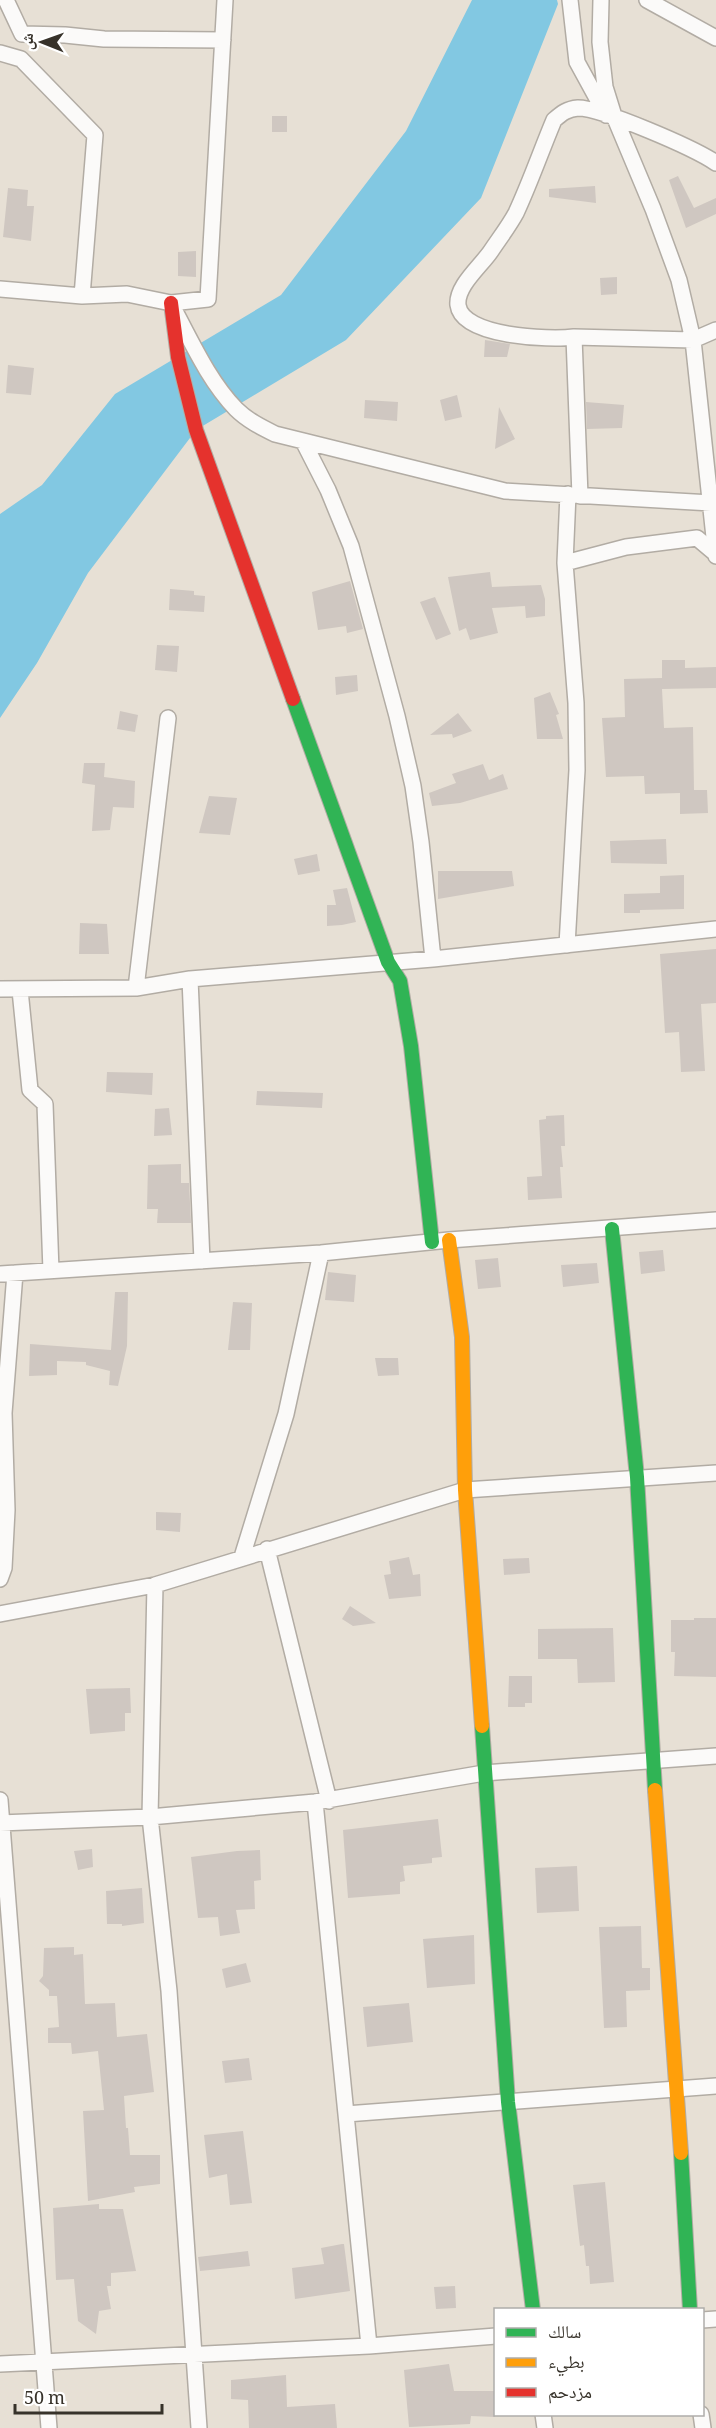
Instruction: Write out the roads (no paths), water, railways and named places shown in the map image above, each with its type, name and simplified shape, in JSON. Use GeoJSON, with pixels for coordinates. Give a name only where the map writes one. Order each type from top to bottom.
{"type":"FeatureCollection","features":[{"type":"Feature","properties":{"kind":"street"},"geometry":{"type":"LineString","coordinates":[[6,0],[22,34],[104,39],[223,40]]}},
{"type":"Feature","properties":{"kind":"street"},"geometry":{"type":"LineString","coordinates":[[0,289],[82,296],[127,294],[171,303],[208,298],[225,0]]}},
{"type":"Feature","properties":{"kind":"street"},"geometry":{"type":"LineString","coordinates":[[570,0],[577,62],[610,116],[653,209],[679,280],[693,340],[713,505],[716,554]]}},
{"type":"Feature","properties":{"kind":"street"},"geometry":{"type":"LineString","coordinates":[[601,0],[600,42],[610,116]]}},
{"type":"Feature","properties":{"kind":"street"},"geometry":{"type":"LineString","coordinates":[[647,0],[716,38]]}},
{"type":"Feature","properties":{"kind":"street"},"geometry":{"type":"LineString","coordinates":[[0,53],[21,59],[95,135],[82,296]]}},
{"type":"Feature","properties":{"kind":"street"},"geometry":{"type":"LineString","coordinates":[[716,162],[610,116],[580,108],[566,110],[554,120],[515,214],[459,295],[458,305],[462,315],[488,330],[523,336],[561,339],[574,337],[693,340],[716,330]]}},
{"type":"Feature","properties":{"kind":"street"},"geometry":{"type":"LineString","coordinates":[[171,303],[211,375],[235,408],[252,423],[275,434],[505,491],[713,505]]}},
{"type":"Feature","properties":{"kind":"street"},"geometry":{"type":"LineString","coordinates":[[171,303],[178,357],[196,430],[388,962],[400,981],[411,1046],[432,1242]]}},
{"type":"Feature","properties":{"kind":"street"},"geometry":{"type":"LineString","coordinates":[[567,945],[577,770],[576,703],[565,563],[574,495],[574,337]]}},
{"type":"Feature","properties":{"kind":"street"},"geometry":{"type":"LineString","coordinates":[[303,441],[328,490],[351,546],[397,716],[418,819],[433,959]]}},
{"type":"Feature","properties":{"kind":"street"},"geometry":{"type":"LineString","coordinates":[[565,563],[626,547],[697,538],[716,554]]}},
{"type":"Feature","properties":{"kind":"street"},"geometry":{"type":"LineString","coordinates":[[136,988],[168,718]]}},
{"type":"Feature","properties":{"kind":"street"},"geometry":{"type":"LineString","coordinates":[[0,989],[136,988],[190,979],[433,959],[716,928]]}},
{"type":"Feature","properties":{"kind":"street"},"geometry":{"type":"LineString","coordinates":[[190,979],[202,1261]]}},
{"type":"Feature","properties":{"kind":"street"},"geometry":{"type":"LineString","coordinates":[[20,990],[30,1090],[45,1104],[51,1271]]}},
{"type":"Feature","properties":{"kind":"street"},"geometry":{"type":"LineString","coordinates":[[0,1579],[4,1568],[8,1510],[4,1413],[8,1274],[321,1253],[449,1240],[716,1220]]}},
{"type":"Feature","properties":{"kind":"street"},"geometry":{"type":"LineString","coordinates":[[612,1228],[637,1477],[653,1761],[677,2089],[690,2308]]}},
{"type":"Feature","properties":{"kind":"street"},"geometry":{"type":"LineString","coordinates":[[449,1240],[462,1337],[465,1490],[508,2102],[533,2308]]}},
{"type":"Feature","properties":{"kind":"street"},"geometry":{"type":"LineString","coordinates":[[242,1557],[286,1414],[321,1253]]}},
{"type":"Feature","properties":{"kind":"street"},"geometry":{"type":"LineString","coordinates":[[0,1614],[155,1585],[465,1490],[716,1473]]}},
{"type":"Feature","properties":{"kind":"street"},"geometry":{"type":"LineString","coordinates":[[267,1549],[322,1801],[346,2114],[369,2346]]}},
{"type":"Feature","properties":{"kind":"street"},"geometry":{"type":"LineString","coordinates":[[155,1585],[150,1817],[169,1991],[199,2428]]}},
{"type":"Feature","properties":{"kind":"street"},"geometry":{"type":"LineString","coordinates":[[1,1823],[150,1817],[322,1801],[484,1773],[716,1756]]}},
{"type":"Feature","properties":{"kind":"street"},"geometry":{"type":"LineString","coordinates":[[0,1800],[49,2428]]}},
{"type":"Feature","properties":{"kind":"street"},"geometry":{"type":"LineString","coordinates":[[346,2114],[716,2086]]}},
{"type":"Feature","properties":{"kind":"street"},"geometry":{"type":"LineString","coordinates":[[0,2364],[369,2346],[494,2336]]}},
{"type":"Feature","properties":{"kind":"water"},"geometry":{"type":"Polygon","coordinates":[[[472,0],[557,0],[558,4],[481,198],[346,340],[196,430],[88,573],[37,663],[0,718],[0,514],[42,485],[115,394],[281,295],[406,131],[472,0]]]}}]}
